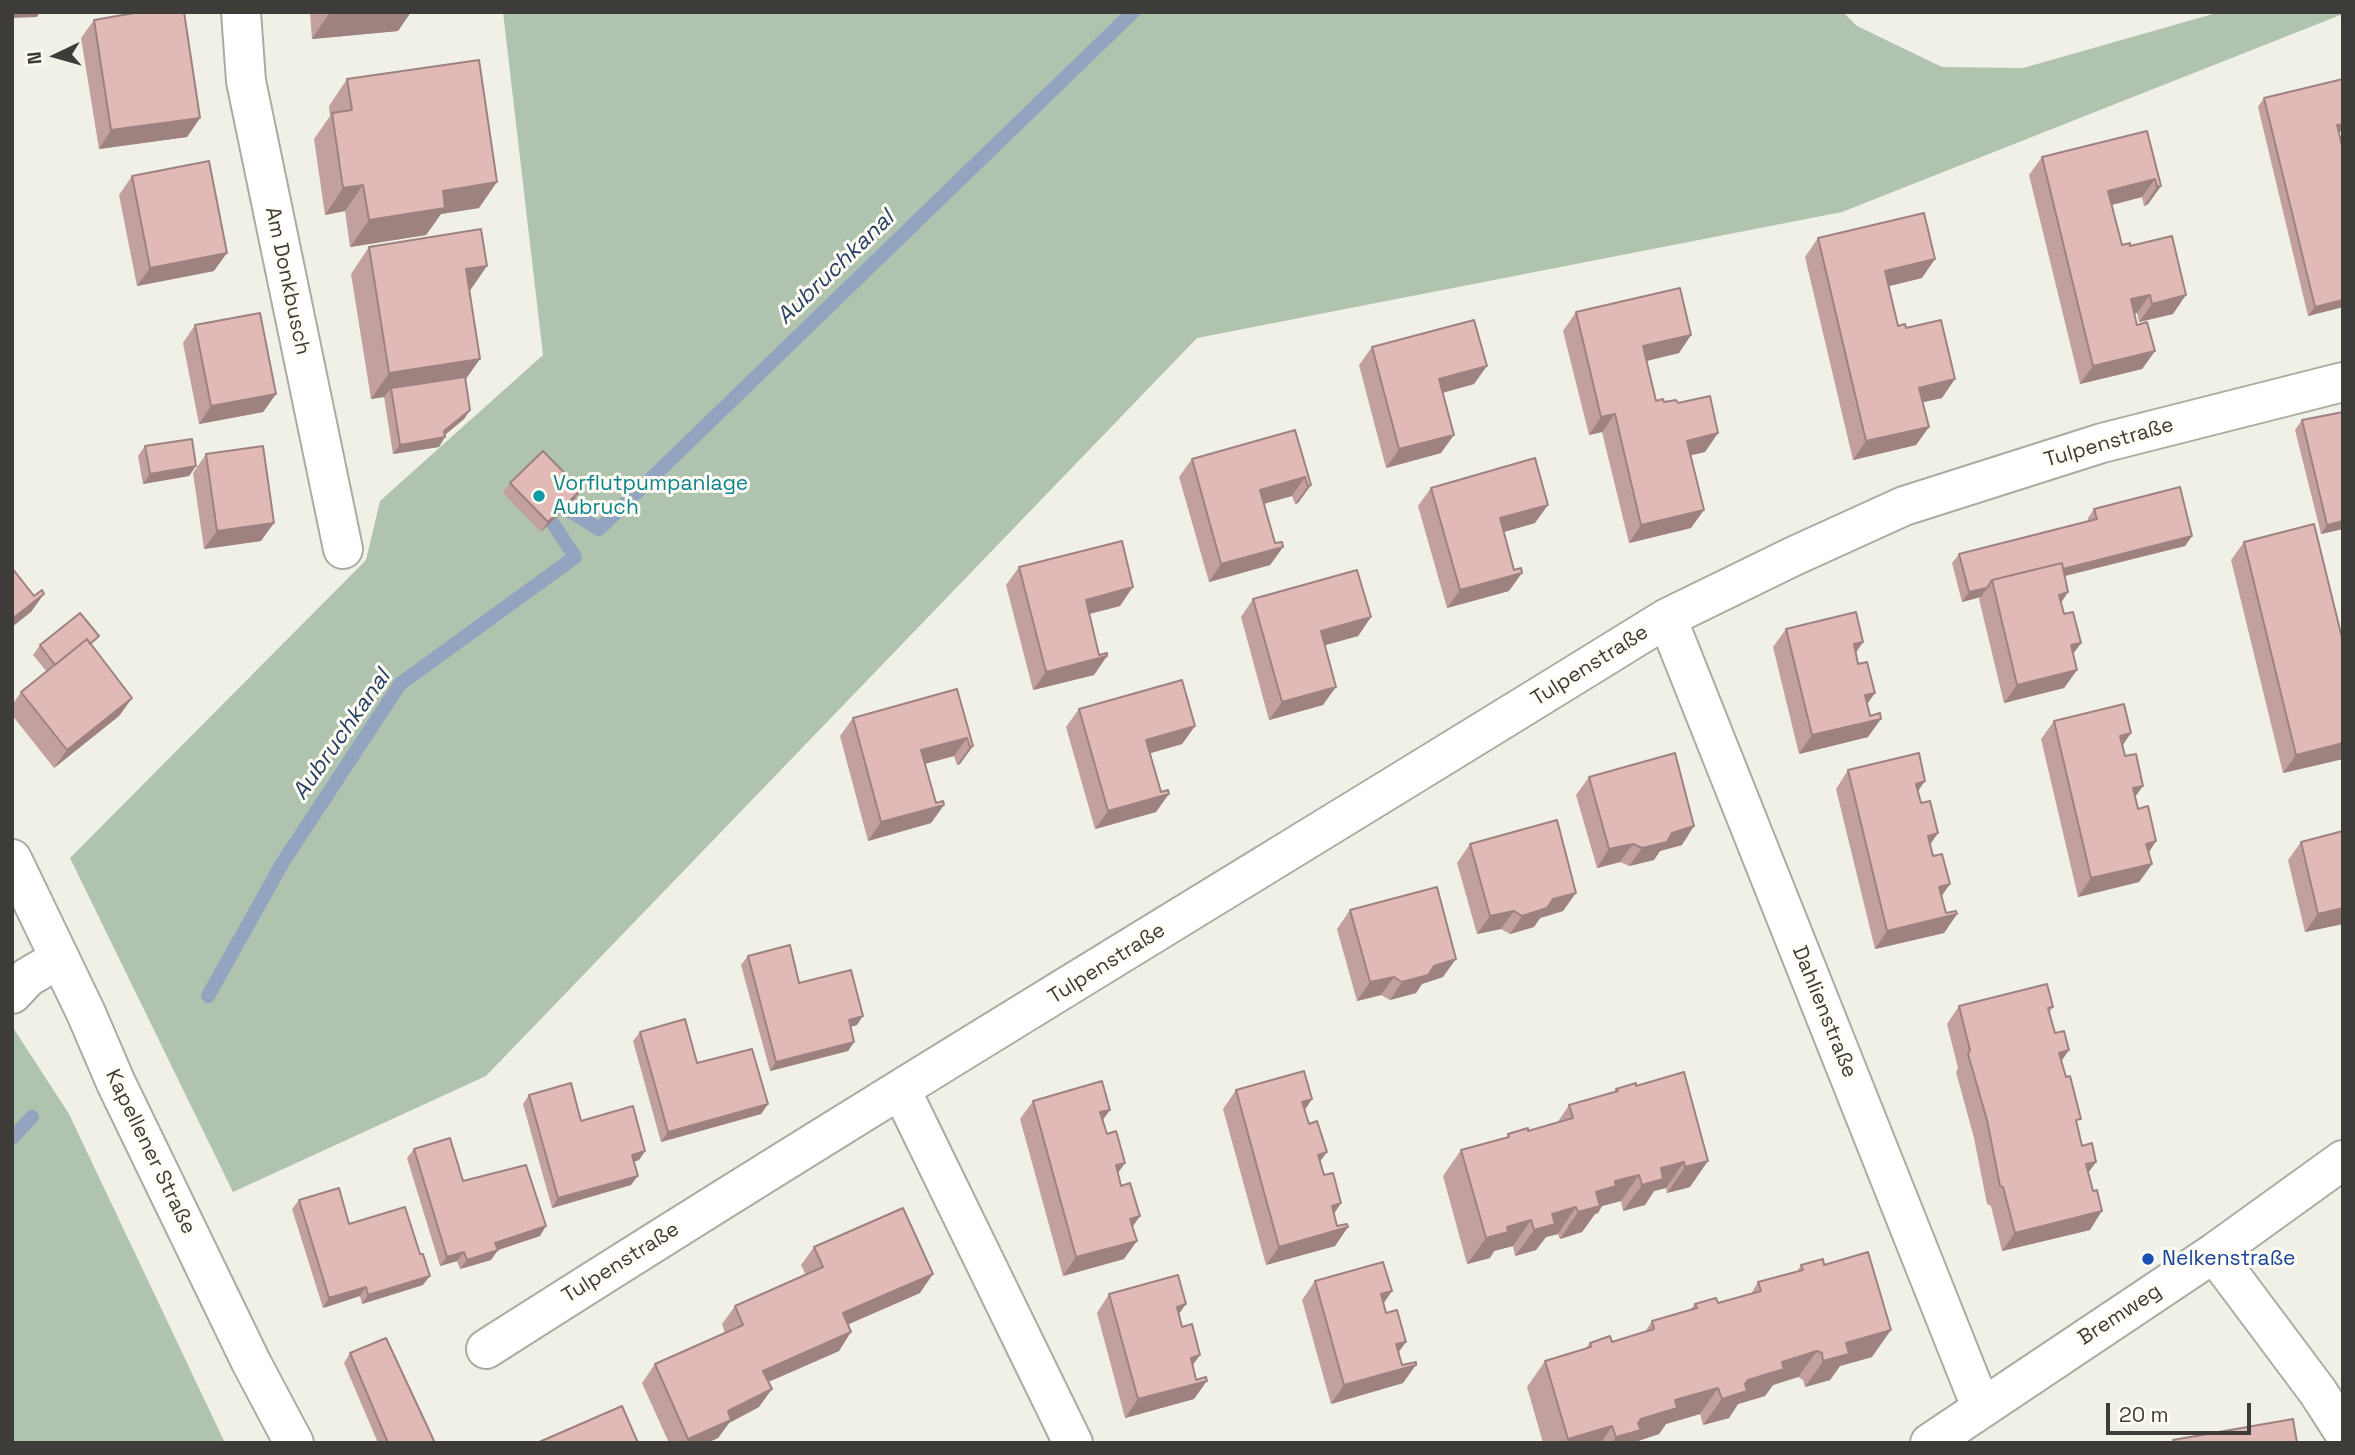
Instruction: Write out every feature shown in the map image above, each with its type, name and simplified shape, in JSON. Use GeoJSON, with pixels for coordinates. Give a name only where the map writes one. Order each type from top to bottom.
{"type":"FeatureCollection","features":[{"type":"Feature","properties":{"kind":"street","name":"Am Donkbusch"},"geometry":{"type":"LineString","coordinates":[[241,12],[246,81],[342,548]]}},
{"type":"Feature","properties":{"kind":"street","name":"Tulpenstraße"},"geometry":{"type":"LineString","coordinates":[[486,1349],[757,1176],[1667,618],[1904,506],[2102,443],[2343,382]]}},
{"type":"Feature","properties":{"kind":"street","name":"Dahlienstraße"},"geometry":{"type":"LineString","coordinates":[[1667,618],[1981,1407]]}},
{"type":"Feature","properties":{"kind":"street","name":"Kapellener Straße"},"geometry":{"type":"LineString","coordinates":[[12,859],[86,1013],[116,1083],[251,1362],[294,1443]]}},
{"type":"Feature","properties":{"kind":"street"},"geometry":{"type":"LineString","coordinates":[[12,995],[28,977],[59,959]]}},
{"type":"Feature","properties":{"kind":"street"},"geometry":{"type":"LineString","coordinates":[[901,1090],[1073,1443]]}},
{"type":"Feature","properties":{"kind":"street","name":"Bremweg"},"geometry":{"type":"LineString","coordinates":[[1930,1443],[2214,1253],[2343,1160]]}},
{"type":"Feature","properties":{"kind":"street"},"geometry":{"type":"LineString","coordinates":[[2214,1253],[2318,1392],[2343,1431]]}},
{"type":"Feature","properties":{"kind":"green space"},"geometry":{"type":"Polygon","coordinates":[[[503,12],[1843,12],[1857,26],[1942,67],[2023,68],[2220,12],[2343,14],[1842,212],[1197,338],[486,1076],[233,1192],[70,858],[366,560],[380,501],[543,355],[503,12]]]}},
{"type":"Feature","properties":{"kind":"green space"},"geometry":{"type":"Polygon","coordinates":[[[12,1026],[69,1114],[225,1443],[12,1443],[12,1026]]]}},
{"type":"Feature","properties":{"kind":"building"},"geometry":{"type":"Polygon","coordinates":[[[140,12],[184,12],[200,118],[111,130],[94,20],[140,12]]]}},
{"type":"Feature","properties":{"kind":"building"},"geometry":{"type":"Polygon","coordinates":[[[479,60],[497,182],[443,191],[445,208],[369,220],[363,185],[343,188],[332,113],[352,110],[347,79],[479,60]]]}},
{"type":"Feature","properties":{"kind":"building"},"geometry":{"type":"Polygon","coordinates":[[[2343,79],[2343,124],[2337,125],[2343,150],[2343,300],[2315,307],[2264,98],[2343,79]]]}},
{"type":"Feature","properties":{"kind":"building"},"geometry":{"type":"Polygon","coordinates":[[[2147,131],[2161,186],[2157,187],[2155,179],[2108,191],[2122,245],[2130,243],[2130,246],[2172,236],[2186,295],[2152,304],[2150,295],[2131,299],[2137,325],[2147,322],[2155,351],[2093,366],[2042,157],[2147,131]]]}},
{"type":"Feature","properties":{"kind":"building"},"geometry":{"type":"Polygon","coordinates":[[[209,161],[227,253],[150,268],[132,176],[209,161]]]}},
{"type":"Feature","properties":{"kind":"building"},"geometry":{"type":"Polygon","coordinates":[[[1924,213],[1935,259],[1885,271],[1898,326],[1905,324],[1906,328],[1941,320],[1955,379],[1919,388],[1929,427],[1866,441],[1818,238],[1924,213]]]}},
{"type":"Feature","properties":{"kind":"building"},"geometry":{"type":"Polygon","coordinates":[[[481,229],[487,266],[466,269],[480,359],[389,373],[369,247],[481,229]]]}},
{"type":"Feature","properties":{"kind":"building"},"geometry":{"type":"Polygon","coordinates":[[[1680,288],[1691,335],[1643,346],[1656,401],[1676,400],[1678,403],[1710,396],[1718,433],[1687,441],[1704,510],[1641,525],[1615,414],[1601,417],[1576,312],[1680,288]]]}},
{"type":"Feature","properties":{"kind":"building"},"geometry":{"type":"Polygon","coordinates":[[[260,313],[276,394],[211,406],[195,325],[260,313]]]}},
{"type":"Feature","properties":{"kind":"building"},"geometry":{"type":"Polygon","coordinates":[[[1474,320],[1487,366],[1439,379],[1454,435],[1399,449],[1372,347],[1474,320]]]}},
{"type":"Feature","properties":{"kind":"building"},"geometry":{"type":"Polygon","coordinates":[[[465,377],[470,410],[444,431],[445,437],[400,445],[391,388],[465,377]]]}},
{"type":"Feature","properties":{"kind":"building"},"geometry":{"type":"Polygon","coordinates":[[[2343,412],[2343,521],[2327,525],[2302,420],[2343,412]]]}},
{"type":"Feature","properties":{"kind":"building"},"geometry":{"type":"Polygon","coordinates":[[[1295,430],[1311,485],[1308,486],[1305,477],[1260,490],[1275,543],[1282,542],[1283,547],[1221,564],[1192,459],[1295,430]]]}},
{"type":"Feature","properties":{"kind":"building"},"geometry":{"type":"Polygon","coordinates":[[[192,439],[196,466],[150,474],[145,446],[192,439]]]}},
{"type":"Feature","properties":{"kind":"building"},"geometry":{"type":"Polygon","coordinates":[[[263,446],[274,523],[217,531],[206,454],[263,446]]]}},
{"type":"Feature","properties":{"kind":"building","name":"Vorflutpumpanlage Aubruch"},"geometry":{"type":"Polygon","coordinates":[[[543,451],[581,490],[548,522],[510,483],[543,451]]]}},
{"type":"Feature","properties":{"kind":"building"},"geometry":{"type":"Polygon","coordinates":[[[1535,458],[1548,505],[1500,518],[1514,570],[1521,568],[1522,573],[1460,590],[1431,488],[1535,458]]]}},
{"type":"Feature","properties":{"kind":"building"},"geometry":{"type":"Polygon","coordinates":[[[2180,487],[2192,536],[2063,569],[2062,563],[1992,580],[1987,588],[1969,592],[1959,554],[2097,519],[2094,509],[2180,487]]]}},
{"type":"Feature","properties":{"kind":"building"},"geometry":{"type":"Polygon","coordinates":[[[2314,524],[2343,642],[2343,743],[2296,755],[2244,542],[2314,524]]]}},
{"type":"Feature","properties":{"kind":"building"},"geometry":{"type":"Polygon","coordinates":[[[1122,541],[1133,587],[1086,600],[1099,655],[1107,653],[1107,656],[1046,672],[1019,567],[1122,541]]]}},
{"type":"Feature","properties":{"kind":"building"},"geometry":{"type":"Polygon","coordinates":[[[2062,563],[2068,592],[2059,595],[2064,614],[2073,612],[2081,643],[2071,645],[2077,670],[2017,685],[1992,580],[2062,563]]]}},
{"type":"Feature","properties":{"kind":"building"},"geometry":{"type":"Polygon","coordinates":[[[12,568],[34,596],[42,590],[44,594],[12,619],[12,568]]]}},
{"type":"Feature","properties":{"kind":"building"},"geometry":{"type":"Polygon","coordinates":[[[1357,570],[1371,617],[1321,631],[1336,687],[1282,702],[1253,599],[1357,570]]]}},
{"type":"Feature","properties":{"kind":"building"},"geometry":{"type":"Polygon","coordinates":[[[1856,612],[1863,642],[1854,644],[1858,664],[1867,662],[1875,693],[1865,695],[1870,716],[1880,713],[1881,719],[1812,735],[1786,629],[1856,612]]]}},
{"type":"Feature","properties":{"kind":"building"},"geometry":{"type":"Polygon","coordinates":[[[80,613],[99,636],[90,644],[87,639],[55,665],[40,645],[80,613]]]}},
{"type":"Feature","properties":{"kind":"building"},"geometry":{"type":"Polygon","coordinates":[[[87,639],[132,698],[67,750],[21,692],[87,639]]]}},
{"type":"Feature","properties":{"kind":"building"},"geometry":{"type":"Polygon","coordinates":[[[1182,680],[1195,726],[1146,740],[1161,792],[1168,790],[1169,794],[1108,811],[1079,709],[1182,680]]]}},
{"type":"Feature","properties":{"kind":"building"},"geometry":{"type":"Polygon","coordinates":[[[957,689],[973,746],[970,747],[967,738],[921,750],[936,803],[943,801],[944,805],[881,822],[853,718],[957,689]]]}},
{"type":"Feature","properties":{"kind":"building"},"geometry":{"type":"Polygon","coordinates":[[[2124,704],[2131,733],[2120,736],[2125,756],[2136,754],[2143,786],[2133,788],[2138,809],[2148,806],[2156,841],[2146,844],[2152,864],[2091,878],[2054,721],[2124,704]]]}},
{"type":"Feature","properties":{"kind":"building"},"geometry":{"type":"Polygon","coordinates":[[[1675,753],[1694,826],[1672,833],[1667,842],[1642,848],[1633,844],[1609,849],[1589,777],[1675,753]]]}},
{"type":"Feature","properties":{"kind":"building"},"geometry":{"type":"Polygon","coordinates":[[[1919,753],[1925,781],[1916,784],[1921,803],[1930,801],[1938,833],[1928,836],[1933,856],[1942,854],[1950,884],[1939,887],[1946,913],[1956,911],[1957,914],[1887,931],[1848,770],[1919,753]]]}},
{"type":"Feature","properties":{"kind":"building"},"geometry":{"type":"Polygon","coordinates":[[[1557,820],[1576,893],[1553,899],[1547,908],[1522,916],[1514,911],[1490,916],[1470,844],[1557,820]]]}},
{"type":"Feature","properties":{"kind":"building"},"geometry":{"type":"Polygon","coordinates":[[[2343,831],[2343,908],[2318,914],[2301,842],[2343,831]]]}},
{"type":"Feature","properties":{"kind":"building"},"geometry":{"type":"Polygon","coordinates":[[[1437,887],[1456,959],[1434,966],[1428,975],[1402,982],[1394,977],[1370,982],[1350,910],[1437,887]]]}},
{"type":"Feature","properties":{"kind":"building"},"geometry":{"type":"Polygon","coordinates":[[[790,945],[799,983],[851,970],[863,1016],[849,1020],[854,1042],[776,1062],[748,956],[790,945]]]}},
{"type":"Feature","properties":{"kind":"building"},"geometry":{"type":"Polygon","coordinates":[[[2047,984],[2053,1007],[2048,1008],[2055,1033],[2064,1031],[2069,1050],[2059,1053],[2066,1077],[2070,1076],[2081,1119],[2076,1120],[2082,1146],[2092,1143],[2096,1162],[2086,1164],[2102,1211],[2015,1233],[2003,1187],[2000,1186],[1959,1006],[2047,984]]]}},
{"type":"Feature","properties":{"kind":"building"},"geometry":{"type":"Polygon","coordinates":[[[685,1019],[697,1063],[752,1049],[768,1104],[668,1132],[640,1032],[685,1019]]]}},
{"type":"Feature","properties":{"kind":"building"},"geometry":{"type":"Polygon","coordinates":[[[1304,1071],[1312,1099],[1302,1102],[1309,1124],[1317,1121],[1327,1152],[1318,1155],[1324,1175],[1333,1173],[1341,1203],[1332,1206],[1337,1226],[1347,1224],[1348,1227],[1279,1247],[1236,1090],[1304,1071]]]}},
{"type":"Feature","properties":{"kind":"building"},"geometry":{"type":"Polygon","coordinates":[[[1684,1072],[1708,1161],[1685,1167],[1684,1162],[1661,1168],[1663,1179],[1642,1185],[1639,1175],[1615,1181],[1616,1186],[1596,1192],[1600,1206],[1578,1212],[1576,1207],[1552,1214],[1555,1224],[1534,1230],[1531,1220],[1507,1227],[1508,1232],[1486,1238],[1461,1150],[1509,1137],[1508,1134],[1528,1128],[1528,1131],[1573,1118],[1569,1105],[1636,1083],[1636,1086],[1684,1072]]]}},
{"type":"Feature","properties":{"kind":"building"},"geometry":{"type":"Polygon","coordinates":[[[1102,1081],[1110,1110],[1100,1112],[1107,1134],[1116,1131],[1117,1134],[1125,1163],[1116,1165],[1121,1186],[1130,1183],[1140,1216],[1130,1219],[1137,1241],[1076,1257],[1033,1101],[1102,1081]]]}},
{"type":"Feature","properties":{"kind":"building"},"geometry":{"type":"Polygon","coordinates":[[[571,1083],[581,1121],[633,1106],[645,1151],[632,1155],[638,1176],[558,1198],[529,1095],[571,1083]]]}},
{"type":"Feature","properties":{"kind":"building"},"geometry":{"type":"Polygon","coordinates":[[[450,1138],[463,1181],[526,1165],[546,1226],[495,1243],[498,1250],[467,1260],[464,1252],[447,1257],[414,1149],[450,1138]]]}},
{"type":"Feature","properties":{"kind":"building"},"geometry":{"type":"Polygon","coordinates":[[[339,1188],[349,1224],[405,1207],[430,1276],[368,1295],[366,1287],[329,1298],[299,1200],[339,1188]]]}},
{"type":"Feature","properties":{"kind":"building"},"geometry":{"type":"Polygon","coordinates":[[[903,1208],[933,1274],[843,1313],[851,1332],[763,1371],[772,1389],[728,1411],[731,1420],[688,1439],[655,1364],[743,1325],[735,1306],[823,1267],[814,1247],[903,1208]]]}},
{"type":"Feature","properties":{"kind":"building"},"geometry":{"type":"Polygon","coordinates":[[[1868,1252],[1891,1330],[1846,1343],[1849,1354],[1823,1361],[1822,1353],[1817,1351],[1782,1362],[1784,1369],[1748,1380],[1745,1384],[1747,1391],[1722,1399],[1718,1388],[1675,1400],[1677,1408],[1641,1419],[1638,1423],[1641,1430],[1616,1437],[1612,1426],[1568,1439],[1545,1361],[1591,1347],[1590,1343],[1610,1336],[1612,1342],[1654,1329],[1652,1321],[1697,1308],[1695,1304],[1716,1298],[1718,1303],[1761,1291],[1758,1282],[1803,1270],[1801,1265],[1823,1259],[1824,1265],[1868,1252]]]}},
{"type":"Feature","properties":{"kind":"building"},"geometry":{"type":"Polygon","coordinates":[[[1383,1262],[1392,1291],[1381,1294],[1386,1313],[1397,1310],[1406,1342],[1396,1344],[1402,1365],[1416,1362],[1416,1365],[1344,1385],[1315,1281],[1383,1262]]]}},
{"type":"Feature","properties":{"kind":"building"},"geometry":{"type":"Polygon","coordinates":[[[1178,1275],[1186,1304],[1177,1307],[1182,1327],[1192,1324],[1200,1355],[1191,1358],[1196,1380],[1206,1377],[1207,1381],[1138,1399],[1109,1294],[1178,1275]]]}},
{"type":"Feature","properties":{"kind":"building"},"geometry":{"type":"Polygon","coordinates":[[[386,1338],[435,1443],[388,1443],[350,1353],[386,1338]]]}},
{"type":"Feature","properties":{"kind":"building"},"geometry":{"type":"Polygon","coordinates":[[[622,1406],[638,1443],[537,1443],[622,1406]]]}},
{"type":"Feature","properties":{"kind":"building"},"geometry":{"type":"Polygon","coordinates":[[[2293,1419],[2297,1443],[2174,1443],[2173,1440],[2293,1419]]]}},
{"type":"Feature","properties":{"kind":"waterway","name":"Aubruchkanal"},"geometry":{"type":"LineString","coordinates":[[565,508],[599,529],[1133,12]]}},
{"type":"Feature","properties":{"kind":"waterway","name":"Aubruchkanal"},"geometry":{"type":"LineString","coordinates":[[208,996],[283,862],[400,684],[575,557],[552,522]]}},
{"type":"Feature","properties":{"kind":"waterway","name":"Aubruchkanal"},"geometry":{"type":"LineString","coordinates":[[12,1138],[32,1117]]}},
{"type":"Feature","properties":{"kind":"place","name":"Vorflutpumpanlage Aubruch"},"geometry":{"type":"Point","coordinates":[539,496]}},
{"type":"Feature","properties":{"kind":"place","name":"Nelkenstraße"},"geometry":{"type":"Point","coordinates":[2148,1259]}}]}
